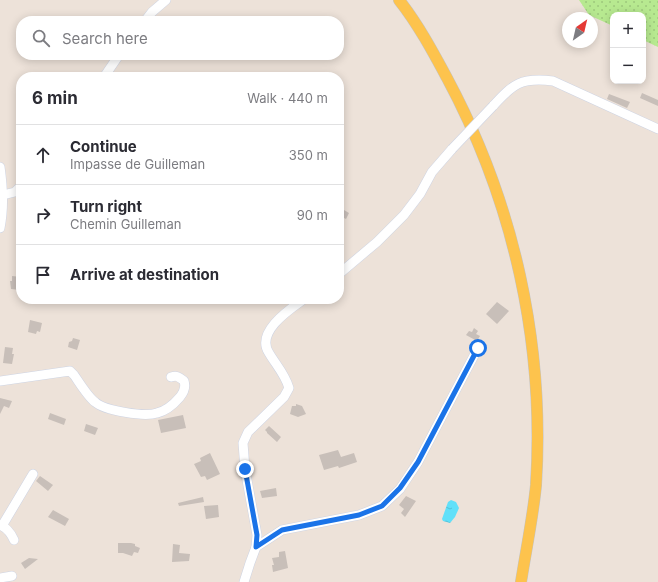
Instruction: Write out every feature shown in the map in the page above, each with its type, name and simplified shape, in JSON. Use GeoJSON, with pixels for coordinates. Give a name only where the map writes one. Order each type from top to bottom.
{"type":"FeatureCollection","features":[{"type":"Feature","properties":{"kind":"main road"},"geometry":{"type":"LineString","coordinates":[[399,0],[438,60],[462,105],[480,146],[497,189],[512,237],[524,288],[532,340],[536,396],[537,446],[536,486],[521,582]]}},
{"type":"Feature","properties":{"kind":"street"},"geometry":{"type":"LineString","coordinates":[[149,16],[166,0]]}},
{"type":"Feature","properties":{"kind":"street"},"geometry":{"type":"LineString","coordinates":[[107,72],[116,60]]}},
{"type":"Feature","properties":{"kind":"street"},"geometry":{"type":"LineString","coordinates":[[344,270],[377,242],[404,215],[420,194],[432,172],[508,89],[524,81],[542,80],[553,82],[658,129]]}},
{"type":"Feature","properties":{"kind":"street"},"geometry":{"type":"LineString","coordinates":[[0,167],[3,195],[3,213],[0,228]]}},
{"type":"Feature","properties":{"kind":"street"},"geometry":{"type":"LineString","coordinates":[[3,195],[16,191]]}},
{"type":"Feature","properties":{"kind":"street"},"geometry":{"type":"LineString","coordinates":[[244,582],[256,547],[257,535],[245,469],[243,443],[248,432],[284,396],[289,388],[286,378],[267,351],[266,339],[271,328],[297,304]]}},
{"type":"Feature","properties":{"kind":"street"},"geometry":{"type":"LineString","coordinates":[[256,547],[282,530],[359,515],[382,506],[400,488],[418,462],[478,348]]}},
{"type":"Feature","properties":{"kind":"street"},"geometry":{"type":"LineString","coordinates":[[0,381],[70,371],[95,402],[107,408],[147,415],[158,413],[166,409],[176,402],[182,395],[185,389],[184,381],[179,377],[171,377]]}},
{"type":"Feature","properties":{"kind":"street"},"geometry":{"type":"LineString","coordinates":[[14,540],[12,534],[1,526],[33,474]]}},
{"type":"Feature","properties":{"kind":"street"},"geometry":{"type":"LineString","coordinates":[[0,578],[12,576]]}},
{"type":"Feature","properties":{"kind":"green space"},"geometry":{"type":"Polygon","coordinates":[[[579,0],[658,0],[658,47],[646,41],[646,12],[610,12],[610,25],[598,19],[598,12],[587,12],[579,0]]]}},
{"type":"Feature","properties":{"kind":"water"},"geometry":{"type":"Polygon","coordinates":[[[451,500],[456,502],[459,508],[455,517],[450,523],[443,521],[442,519],[448,502],[451,500]]]}},
{"type":"Feature","properties":{"kind":"building"},"geometry":{"type":"Polygon","coordinates":[[[642,93],[658,100],[658,106],[640,98],[642,93]]]}},
{"type":"Feature","properties":{"kind":"building"},"geometry":{"type":"Polygon","coordinates":[[[609,94],[630,102],[627,108],[607,99],[609,94]]]}},
{"type":"Feature","properties":{"kind":"building"},"geometry":{"type":"Polygon","coordinates":[[[344,210],[349,213],[346,219],[344,218],[344,210]]]}},
{"type":"Feature","properties":{"kind":"building"},"geometry":{"type":"Polygon","coordinates":[[[12,276],[16,276],[16,290],[11,289],[10,281],[12,281],[12,276]]]}},
{"type":"Feature","properties":{"kind":"building"},"geometry":{"type":"Polygon","coordinates":[[[497,302],[509,311],[497,324],[486,314],[497,302]]]}},
{"type":"Feature","properties":{"kind":"building"},"geometry":{"type":"Polygon","coordinates":[[[30,320],[42,323],[40,332],[37,331],[36,334],[28,332],[30,320]]]}},
{"type":"Feature","properties":{"kind":"building"},"geometry":{"type":"Polygon","coordinates":[[[474,328],[478,331],[476,334],[480,336],[477,341],[466,335],[469,331],[472,332],[474,328]]]}},
{"type":"Feature","properties":{"kind":"building"},"geometry":{"type":"Polygon","coordinates":[[[73,338],[80,340],[77,350],[68,347],[69,342],[72,341],[73,338]]]}},
{"type":"Feature","properties":{"kind":"building"},"geometry":{"type":"Polygon","coordinates":[[[5,347],[13,348],[12,354],[14,354],[12,364],[3,363],[5,347]]]}},
{"type":"Feature","properties":{"kind":"building"},"geometry":{"type":"Polygon","coordinates":[[[0,398],[12,401],[9,408],[4,406],[0,414],[0,398]]]}},
{"type":"Feature","properties":{"kind":"building"},"geometry":{"type":"Polygon","coordinates":[[[296,404],[302,406],[306,414],[298,417],[290,414],[292,406],[296,406],[296,404]]]}},
{"type":"Feature","properties":{"kind":"building"},"geometry":{"type":"Polygon","coordinates":[[[50,413],[66,419],[64,425],[48,419],[50,413]]]}},
{"type":"Feature","properties":{"kind":"building"},"geometry":{"type":"Polygon","coordinates":[[[183,415],[186,428],[161,433],[158,420],[183,415]]]}},
{"type":"Feature","properties":{"kind":"building"},"geometry":{"type":"Polygon","coordinates":[[[86,424],[98,428],[95,435],[84,431],[86,424]]]}},
{"type":"Feature","properties":{"kind":"building"},"geometry":{"type":"Polygon","coordinates":[[[269,426],[281,437],[277,442],[265,430],[269,426]]]}},
{"type":"Feature","properties":{"kind":"building"},"geometry":{"type":"Polygon","coordinates":[[[338,450],[341,457],[354,453],[357,462],[339,468],[338,466],[324,470],[319,455],[338,450]]]}},
{"type":"Feature","properties":{"kind":"building"},"geometry":{"type":"Polygon","coordinates":[[[210,453],[220,474],[207,480],[205,476],[201,477],[194,464],[201,461],[200,458],[210,453]]]}},
{"type":"Feature","properties":{"kind":"building"},"geometry":{"type":"Polygon","coordinates":[[[40,476],[53,485],[48,491],[36,481],[40,476]]]}},
{"type":"Feature","properties":{"kind":"building"},"geometry":{"type":"Polygon","coordinates":[[[276,488],[277,496],[262,498],[260,491],[276,488]]]}},
{"type":"Feature","properties":{"kind":"building"},"geometry":{"type":"Polygon","coordinates":[[[406,496],[416,501],[405,517],[401,513],[404,509],[399,505],[406,496]]]}},
{"type":"Feature","properties":{"kind":"building"},"geometry":{"type":"Polygon","coordinates":[[[203,497],[204,502],[179,506],[178,503],[203,497]]]}},
{"type":"Feature","properties":{"kind":"building"},"geometry":{"type":"Polygon","coordinates":[[[218,505],[219,517],[206,519],[204,506],[218,505]]]}},
{"type":"Feature","properties":{"kind":"building"},"geometry":{"type":"Polygon","coordinates":[[[53,510],[69,519],[65,526],[48,517],[53,510]]]}},
{"type":"Feature","properties":{"kind":"building"},"geometry":{"type":"Polygon","coordinates":[[[118,543],[131,543],[140,548],[138,553],[134,552],[132,556],[118,553],[118,543]]]}},
{"type":"Feature","properties":{"kind":"building"},"geometry":{"type":"Polygon","coordinates":[[[173,544],[180,545],[179,553],[190,554],[189,561],[172,562],[173,544]]]}},
{"type":"Feature","properties":{"kind":"building"},"geometry":{"type":"Polygon","coordinates":[[[285,551],[288,568],[273,572],[272,565],[274,565],[272,558],[279,557],[279,552],[285,551]]]}},
{"type":"Feature","properties":{"kind":"building"},"geometry":{"type":"Polygon","coordinates":[[[29,558],[38,559],[25,569],[21,563],[29,558]]]}},
{"type":"Feature","properties":{"kind":"route"},"geometry":{"type":"LineString","coordinates":[[245,469],[257,535],[256,547],[282,530],[359,515],[382,506],[400,488],[418,462],[478,348]]}}]}
